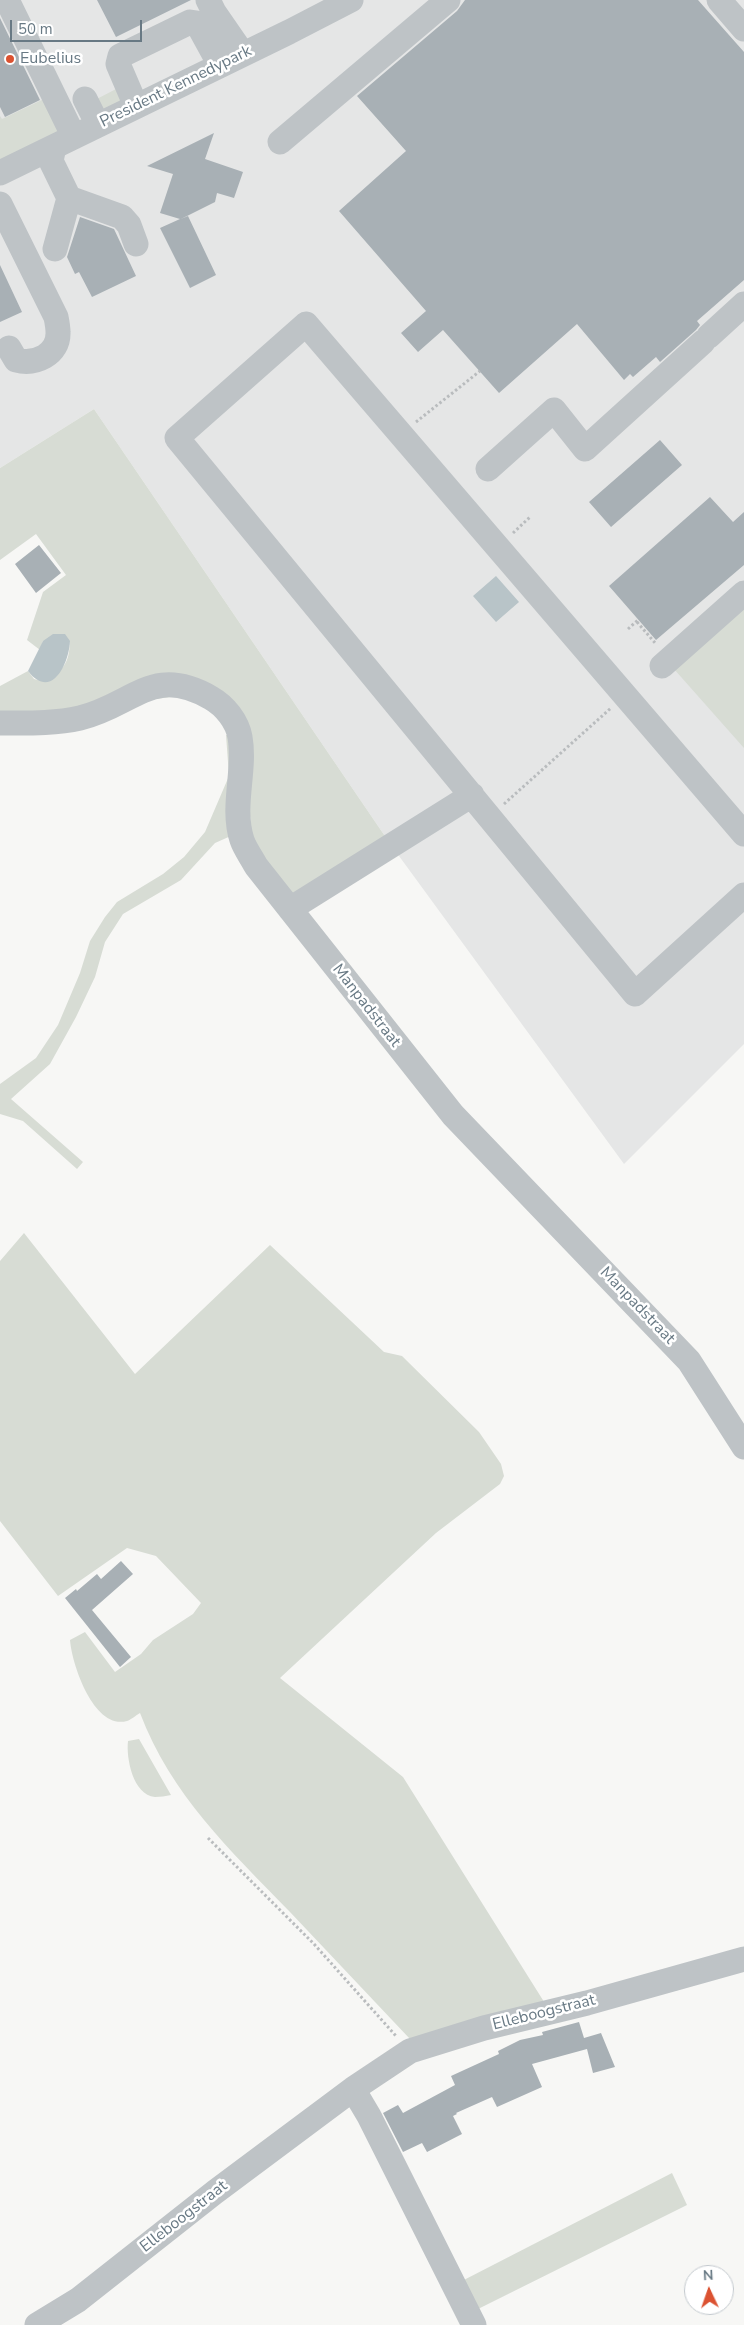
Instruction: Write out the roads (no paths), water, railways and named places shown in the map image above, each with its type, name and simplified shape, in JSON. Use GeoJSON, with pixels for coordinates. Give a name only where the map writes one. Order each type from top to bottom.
{"type":"FeatureCollection","features":[{"type":"Feature","properties":{"kind":"street"},"geometry":{"type":"LineString","coordinates":[[8,0],[64,142],[51,161],[69,198],[55,250]]}},
{"type":"Feature","properties":{"kind":"street"},"geometry":{"type":"LineString","coordinates":[[208,0],[243,54]]}},
{"type":"Feature","properties":{"kind":"street","name":"President Kennedypark"},"geometry":{"type":"LineString","coordinates":[[0,173],[351,0]]}},
{"type":"Feature","properties":{"kind":"street"},"geometry":{"type":"LineString","coordinates":[[280,142],[448,0]]}},
{"type":"Feature","properties":{"kind":"street"},"geometry":{"type":"LineString","coordinates":[[719,0],[744,29]]}},
{"type":"Feature","properties":{"kind":"street"},"geometry":{"type":"LineString","coordinates":[[136,106],[118,64],[120,56],[190,22],[198,23],[220,65]]}},
{"type":"Feature","properties":{"kind":"street"},"geometry":{"type":"LineString","coordinates":[[85,98],[98,125]]}},
{"type":"Feature","properties":{"kind":"street"},"geometry":{"type":"LineString","coordinates":[[69,198],[122,217],[129,225],[136,244]]}},
{"type":"Feature","properties":{"kind":"street"},"geometry":{"type":"LineString","coordinates":[[0,204],[6,233],[56,317],[59,333],[55,346],[47,355],[35,362],[16,360],[9,348]]}},
{"type":"Feature","properties":{"kind":"street"},"geometry":{"type":"LineString","coordinates":[[488,469],[554,410],[586,449],[744,304]]}},
{"type":"Feature","properties":{"kind":"street"},"geometry":{"type":"LineString","coordinates":[[739,818],[626,696],[306,324],[177,438],[635,994],[744,895]]}},
{"type":"Feature","properties":{"kind":"street"},"geometry":{"type":"LineString","coordinates":[[666,663],[744,593]]}},
{"type":"Feature","properties":{"kind":"street","name":"Manpadstraat"},"geometry":{"type":"LineString","coordinates":[[0,723],[79,718],[100,712],[147,689],[179,684],[215,700],[226,710],[240,735],[242,762],[238,815],[242,840],[256,866],[453,1115],[689,1361],[744,1447]]}},
{"type":"Feature","properties":{"kind":"street"},"geometry":{"type":"LineString","coordinates":[[290,909],[472,795]]}},
{"type":"Feature","properties":{"kind":"street","name":"Elleboogstraat"},"geometry":{"type":"LineString","coordinates":[[37,2325],[78,2300],[215,2192],[353,2089],[410,2051],[484,2028],[588,2003],[744,1959]]}},
{"type":"Feature","properties":{"kind":"street"},"geometry":{"type":"LineString","coordinates":[[353,2089],[369,2116],[474,2325]]}},
{"type":"Feature","properties":{"kind":"place","name":"Eubelius"},"geometry":{"type":"Point","coordinates":[10,59]}}]}
